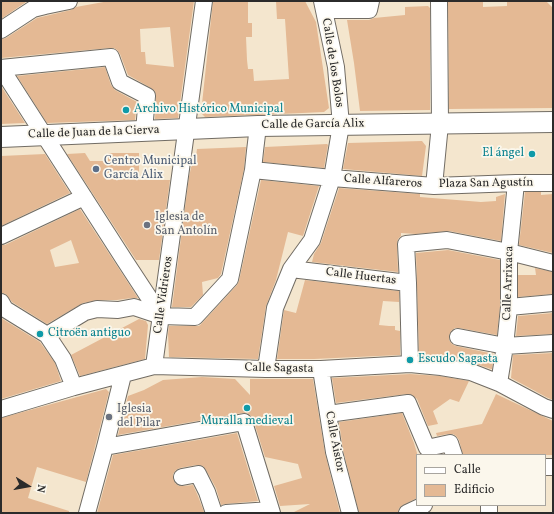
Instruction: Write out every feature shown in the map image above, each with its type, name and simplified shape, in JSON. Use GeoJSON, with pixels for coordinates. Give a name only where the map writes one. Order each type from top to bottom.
{"type":"FeatureCollection","features":[{"type":"Feature","properties":{"kind":"main road","name":"Calle de García Alix"},"geometry":{"type":"LineString","coordinates":[[187,129],[258,126],[553,122]]}},
{"type":"Feature","properties":{"kind":"main road","name":"Calle de Juan de la Cierva"},"geometry":{"type":"LineString","coordinates":[[1,137],[187,129]]}},
{"type":"Feature","properties":{"kind":"street"},"geometry":{"type":"LineString","coordinates":[[1,30],[33,5],[45,6],[69,1]]}},
{"type":"Feature","properties":{"kind":"street","name":"Calle Vidrieros"},"geometry":{"type":"LineString","coordinates":[[154,366],[204,1]]}},
{"type":"Feature","properties":{"kind":"street"},"geometry":{"type":"LineString","coordinates":[[323,6],[369,10],[371,1]]}},
{"type":"Feature","properties":{"kind":"street","name":"Plaza San Agustín"},"geometry":{"type":"LineString","coordinates":[[440,1],[440,124],[434,186],[553,183]]}},
{"type":"Feature","properties":{"kind":"street","name":"Calle de los Bolos"},"geometry":{"type":"LineString","coordinates":[[266,369],[275,308],[290,269],[312,240],[332,178],[341,125],[336,67],[323,6]]}},
{"type":"Feature","properties":{"kind":"street"},"geometry":{"type":"LineString","coordinates":[[144,131],[147,96],[120,82],[111,57],[1,68],[161,316]]}},
{"type":"Feature","properties":{"kind":"street"},"geometry":{"type":"LineString","coordinates":[[47,335],[85,312],[97,309],[118,310],[134,307],[161,316],[195,317],[230,279],[254,170],[258,126]]}},
{"type":"Feature","properties":{"kind":"street","name":"Calle Alfareros"},"geometry":{"type":"LineString","coordinates":[[254,170],[434,186]]}},
{"type":"Feature","properties":{"kind":"street","name":"Calle Arrixaca"},"geometry":{"type":"LineString","coordinates":[[499,383],[509,307],[509,252],[516,183]]}},
{"type":"Feature","properties":{"kind":"street"},"geometry":{"type":"LineString","coordinates":[[3,230],[84,197]]}},
{"type":"Feature","properties":{"kind":"street","name":"Calle Huertas"},"geometry":{"type":"LineString","coordinates":[[290,269],[408,283],[406,244],[447,240],[509,252]]}},
{"type":"Feature","properties":{"kind":"street"},"geometry":{"type":"LineString","coordinates":[[509,252],[553,263]]}},
{"type":"Feature","properties":{"kind":"street"},"geometry":{"type":"LineString","coordinates":[[408,283],[410,364]]}},
{"type":"Feature","properties":{"kind":"street"},"geometry":{"type":"LineString","coordinates":[[1,302],[5,309],[47,335],[63,359],[74,387]]}},
{"type":"Feature","properties":{"kind":"street"},"geometry":{"type":"LineString","coordinates":[[509,307],[553,303]]}},
{"type":"Feature","properties":{"kind":"street"},"geometry":{"type":"LineString","coordinates":[[458,337],[505,346],[553,342]]}},
{"type":"Feature","properties":{"kind":"street","name":"Calle Sagasta"},"geometry":{"type":"LineString","coordinates":[[1,409],[74,387],[154,366],[321,369],[410,364],[471,372],[499,383],[544,407],[553,410]]}},
{"type":"Feature","properties":{"kind":"street","name":"Calle Aistor"},"geometry":{"type":"LineString","coordinates":[[321,369],[334,452],[350,513]]}},
{"type":"Feature","properties":{"kind":"street"},"geometry":{"type":"LineString","coordinates":[[87,513],[123,375]]}},
{"type":"Feature","properties":{"kind":"street"},"geometry":{"type":"LineString","coordinates":[[328,414],[408,403],[427,448],[450,443],[454,454]]}},
{"type":"Feature","properties":{"kind":"street"},"geometry":{"type":"LineString","coordinates":[[105,447],[244,422],[272,511],[226,513]]}},
{"type":"Feature","properties":{"kind":"street"},"geometry":{"type":"LineString","coordinates":[[182,476],[198,474],[207,492],[214,513]]}},
{"type":"Feature","properties":{"kind":"street"},"geometry":{"type":"LineString","coordinates":[[407,513],[422,506]]}},
{"type":"Feature","properties":{"kind":"building"},"geometry":{"type":"Polygon","coordinates":[[[1,1],[26,1],[26,2],[1,19],[1,1]]]}},
{"type":"Feature","properties":{"kind":"building"},"geometry":{"type":"Polygon","coordinates":[[[109,1],[194,1],[178,118],[155,119],[155,91],[128,75],[120,54],[114,48],[1,58],[1,39],[6,38],[37,18],[71,10],[76,7],[109,1]],[[170,27],[140,29],[141,52],[145,52],[146,64],[174,67],[170,27]]]}},
{"type":"Feature","properties":{"kind":"building"},"geometry":{"type":"Polygon","coordinates":[[[213,1],[248,1],[248,23],[252,23],[252,37],[246,37],[247,60],[248,69],[253,69],[254,81],[289,79],[285,19],[277,19],[276,1],[305,1],[316,22],[329,108],[324,112],[205,117],[201,113],[213,1]]]}},
{"type":"Feature","properties":{"kind":"building"},"geometry":{"type":"Polygon","coordinates":[[[448,1],[483,1],[483,7],[507,6],[507,1],[546,1],[553,8],[553,108],[449,109],[448,1]]]}},
{"type":"Feature","properties":{"kind":"building"},"geometry":{"type":"Polygon","coordinates":[[[428,6],[430,8],[430,110],[360,111],[347,20],[369,20],[374,18],[405,15],[405,7],[428,6]]]}},
{"type":"Feature","properties":{"kind":"building"},"geometry":{"type":"Polygon","coordinates":[[[105,67],[111,85],[115,90],[137,102],[135,120],[47,123],[17,76],[105,67]]]}},
{"type":"Feature","properties":{"kind":"building"},"geometry":{"type":"Polygon","coordinates":[[[1,86],[25,123],[1,124],[1,86]]]}},
{"type":"Feature","properties":{"kind":"building"},"geometry":{"type":"Polygon","coordinates":[[[422,141],[426,146],[422,176],[343,169],[348,143],[422,141]]]}},
{"type":"Feature","properties":{"kind":"building"},"geometry":{"type":"Polygon","coordinates":[[[327,144],[324,168],[263,162],[265,147],[327,144]]]}},
{"type":"Feature","properties":{"kind":"building"},"geometry":{"type":"Polygon","coordinates":[[[246,147],[244,169],[221,274],[218,278],[202,282],[203,295],[191,307],[172,307],[189,177],[192,163],[195,163],[197,149],[246,147]]]}},
{"type":"Feature","properties":{"kind":"building"},"geometry":{"type":"Polygon","coordinates":[[[85,153],[90,161],[108,161],[108,153],[139,153],[139,180],[170,180],[159,260],[136,260],[67,154],[85,153]]]}},
{"type":"Feature","properties":{"kind":"building"},"geometry":{"type":"Polygon","coordinates":[[[45,154],[70,193],[1,226],[1,156],[45,154]]]}},
{"type":"Feature","properties":{"kind":"building"},"geometry":{"type":"Polygon","coordinates":[[[261,180],[319,186],[303,236],[288,232],[276,280],[266,306],[258,359],[169,357],[169,326],[199,326],[237,285],[261,180]]]}},
{"type":"Feature","properties":{"kind":"building"},"geometry":{"type":"Polygon","coordinates":[[[339,188],[420,194],[420,197],[481,202],[496,201],[496,197],[505,194],[501,241],[449,231],[416,234],[401,233],[397,244],[398,272],[312,262],[314,254],[321,243],[339,188]]]}},
{"type":"Feature","properties":{"kind":"building"},"geometry":{"type":"Polygon","coordinates":[[[525,192],[541,192],[541,195],[553,194],[553,253],[519,245],[525,192]]]}},
{"type":"Feature","properties":{"kind":"building"},"geometry":{"type":"Polygon","coordinates":[[[80,209],[138,298],[97,300],[83,303],[47,324],[12,302],[6,294],[1,293],[1,245],[5,245],[80,209]],[[71,240],[50,250],[55,267],[79,263],[71,240]]]}},
{"type":"Feature","properties":{"kind":"building"},"geometry":{"type":"Polygon","coordinates":[[[448,250],[500,260],[500,307],[497,335],[455,328],[451,331],[449,336],[449,340],[456,346],[494,354],[492,369],[473,363],[419,355],[416,253],[448,250]]]}},
{"type":"Feature","properties":{"kind":"building"},"geometry":{"type":"Polygon","coordinates":[[[535,268],[553,272],[553,294],[518,297],[518,275],[536,275],[535,268]]]}},
{"type":"Feature","properties":{"kind":"building"},"geometry":{"type":"Polygon","coordinates":[[[305,280],[399,291],[399,302],[383,301],[379,325],[395,326],[395,330],[400,331],[400,355],[314,359],[277,359],[284,310],[296,313],[305,280]]]}},
{"type":"Feature","properties":{"kind":"building"},"geometry":{"type":"Polygon","coordinates":[[[553,313],[553,334],[516,336],[518,316],[553,313]]]}},
{"type":"Feature","properties":{"kind":"building"},"geometry":{"type":"Polygon","coordinates":[[[1,318],[40,342],[55,363],[61,381],[1,399],[1,318]]]}},
{"type":"Feature","properties":{"kind":"building"},"geometry":{"type":"Polygon","coordinates":[[[139,319],[146,321],[148,325],[145,359],[80,376],[71,355],[139,319]]]}},
{"type":"Feature","properties":{"kind":"building"},"geometry":{"type":"Polygon","coordinates":[[[553,353],[553,400],[511,378],[513,355],[553,353]]]}},
{"type":"Feature","properties":{"kind":"building"},"geometry":{"type":"Polygon","coordinates":[[[410,374],[440,376],[469,381],[459,402],[450,399],[433,411],[438,424],[428,426],[417,399],[412,395],[407,394],[336,403],[332,378],[410,374]]]}},
{"type":"Feature","properties":{"kind":"building"},"geometry":{"type":"Polygon","coordinates":[[[202,377],[235,379],[250,395],[250,379],[313,379],[325,453],[340,513],[292,513],[310,504],[280,506],[274,486],[302,478],[298,464],[265,457],[253,419],[247,413],[118,435],[128,396],[163,380],[202,377]]]}},
{"type":"Feature","properties":{"kind":"building"},"geometry":{"type":"Polygon","coordinates":[[[106,389],[109,392],[86,482],[37,467],[28,498],[69,511],[69,513],[1,513],[1,418],[106,389]]]}},
{"type":"Feature","properties":{"kind":"building"},"geometry":{"type":"Polygon","coordinates":[[[496,394],[553,421],[553,455],[463,454],[459,440],[456,436],[453,434],[448,434],[437,436],[436,433],[482,424],[496,394]]]}},
{"type":"Feature","properties":{"kind":"building"},"geometry":{"type":"Polygon","coordinates":[[[402,413],[417,453],[416,498],[399,508],[398,513],[359,513],[343,450],[339,422],[402,413]]]}},
{"type":"Feature","properties":{"kind":"building"},"geometry":{"type":"Polygon","coordinates":[[[237,433],[258,501],[221,505],[216,488],[206,470],[203,466],[196,465],[176,470],[173,474],[173,478],[175,483],[179,486],[193,485],[204,512],[97,513],[113,455],[237,433]]]}},
{"type":"Feature","properties":{"kind":"place","name":"Archivo Histórico Municipal"},"geometry":{"type":"Point","coordinates":[126,110]}},
{"type":"Feature","properties":{"kind":"place","name":"El ángel"},"geometry":{"type":"Point","coordinates":[532,154]}},
{"type":"Feature","properties":{"kind":"place","name":"Centro Municipal García Alix"},"geometry":{"type":"Point","coordinates":[96,169]}},
{"type":"Feature","properties":{"kind":"place","name":"Iglesia de San Antolín"},"geometry":{"type":"Point","coordinates":[147,225]}},
{"type":"Feature","properties":{"kind":"place","name":"Citroën antiguo"},"geometry":{"type":"Point","coordinates":[40,334]}},
{"type":"Feature","properties":{"kind":"place","name":"Escudo Sagasta"},"geometry":{"type":"Point","coordinates":[410,360]}},
{"type":"Feature","properties":{"kind":"place","name":"Muralla medieval"},"geometry":{"type":"Point","coordinates":[247,408]}},
{"type":"Feature","properties":{"kind":"place","name":"Iglesia del Pilar"},"geometry":{"type":"Point","coordinates":[109,417]}}]}
